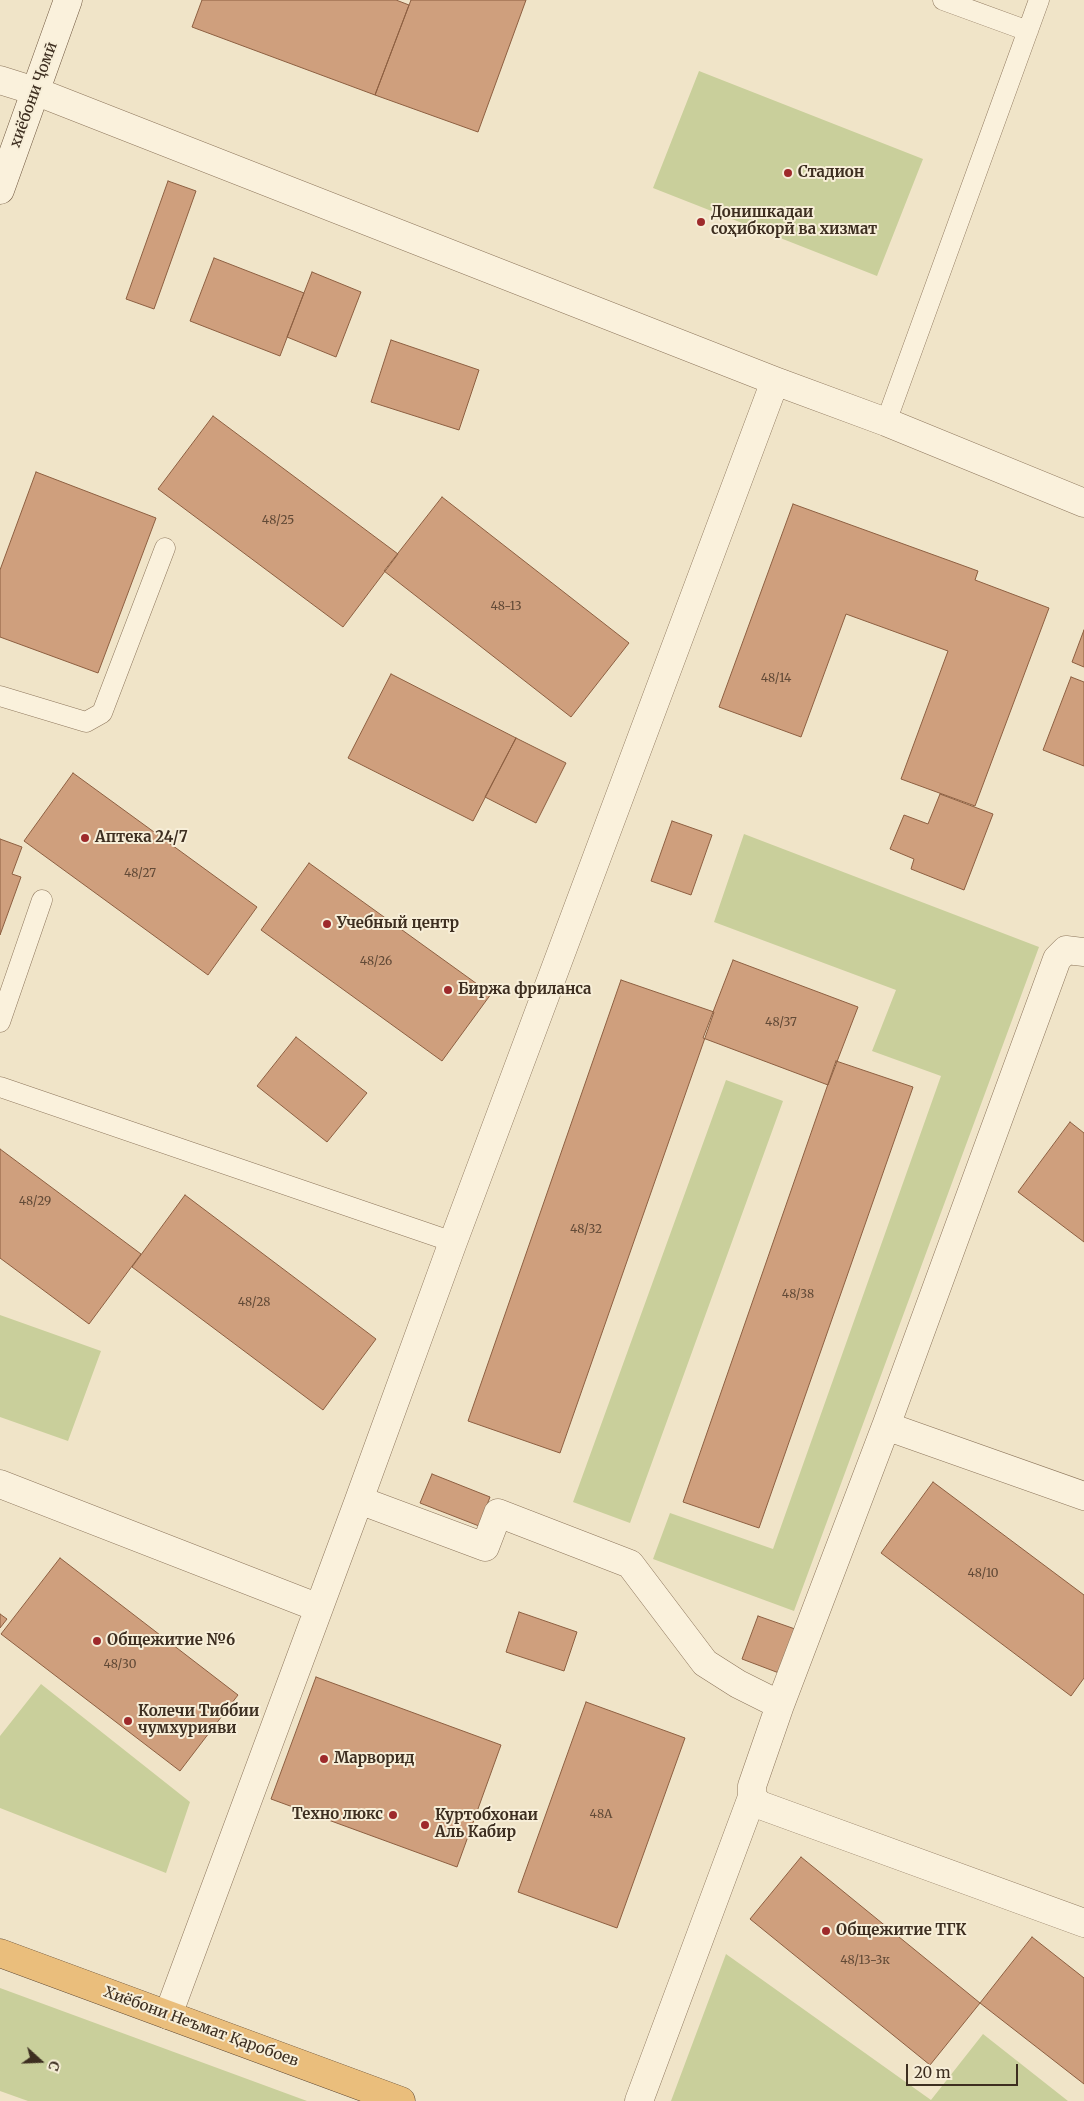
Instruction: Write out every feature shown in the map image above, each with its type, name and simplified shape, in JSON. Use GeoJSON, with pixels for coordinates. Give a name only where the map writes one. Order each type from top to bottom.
{"type":"FeatureCollection","features":[{"type":"Feature","properties":{"kind":"highway","name":"Хиёбони Неъмат Қаробоев"},"geometry":{"type":"LineString","coordinates":[[0,1953],[401,2101]]}},
{"type":"Feature","properties":{"kind":"street","name":"хиёбони Ҷомӣ"},"geometry":{"type":"LineString","coordinates":[[0,190],[68,0]]}},
{"type":"Feature","properties":{"kind":"street"},"geometry":{"type":"LineString","coordinates":[[0,80],[35,91],[776,381],[886,422],[1084,503]]}},
{"type":"Feature","properties":{"kind":"street"},"geometry":{"type":"LineString","coordinates":[[168,2015],[453,1242],[776,381]]}},
{"type":"Feature","properties":{"kind":"street"},"geometry":{"type":"LineString","coordinates":[[639,2101],[752,1797],[752,1786],[780,1705],[886,1426],[1057,959],[1066,950],[1084,952]]}},
{"type":"Feature","properties":{"kind":"street"},"geometry":{"type":"LineString","coordinates":[[886,1426],[1084,1496]]}},
{"type":"Feature","properties":{"kind":"street"},"geometry":{"type":"LineString","coordinates":[[0,1484],[319,1608]]}},
{"type":"Feature","properties":{"kind":"street"},"geometry":{"type":"LineString","coordinates":[[359,1500],[485,1547],[498,1513],[630,1564],[705,1663],[738,1684],[780,1705]]}},
{"type":"Feature","properties":{"kind":"street"},"geometry":{"type":"LineString","coordinates":[[752,1797],[760,1805],[1084,1923]]}},
{"type":"Feature","properties":{"kind":"lane"},"geometry":{"type":"LineString","coordinates":[[943,0],[1028,31]]}},
{"type":"Feature","properties":{"kind":"lane"},"geometry":{"type":"LineString","coordinates":[[886,422],[1039,0]]}},
{"type":"Feature","properties":{"kind":"lane"},"geometry":{"type":"LineString","coordinates":[[0,696],[86,722],[102,713],[165,548]]}},
{"type":"Feature","properties":{"kind":"lane"},"geometry":{"type":"LineString","coordinates":[[0,1022],[42,900]]}},
{"type":"Feature","properties":{"kind":"lane"},"geometry":{"type":"LineString","coordinates":[[0,1087],[453,1242]]}},
{"type":"Feature","properties":{"kind":"green space","name":"Стадион"},"geometry":{"type":"Polygon","coordinates":[[[699,71],[923,159],[877,276],[653,188],[699,71]]]}},
{"type":"Feature","properties":{"kind":"green space"},"geometry":{"type":"Polygon","coordinates":[[[744,834],[1039,947],[794,1611],[653,1559],[670,1513],[773,1549],[941,1076],[872,1051],[896,990],[714,922],[744,834]]]}},
{"type":"Feature","properties":{"kind":"green space"},"geometry":{"type":"Polygon","coordinates":[[[726,1080],[783,1101],[630,1523],[573,1502],[726,1080]]]}},
{"type":"Feature","properties":{"kind":"green space"},"geometry":{"type":"Polygon","coordinates":[[[0,1315],[101,1351],[68,1441],[0,1417],[0,1315]]]}},
{"type":"Feature","properties":{"kind":"green space"},"geometry":{"type":"Polygon","coordinates":[[[41,1684],[190,1802],[166,1873],[0,1808],[0,1736],[41,1684]]]}},
{"type":"Feature","properties":{"kind":"green space"},"geometry":{"type":"Polygon","coordinates":[[[726,1954],[931,2100],[983,2034],[1068,2101],[671,2101],[726,1954]]]}},
{"type":"Feature","properties":{"kind":"green space"},"geometry":{"type":"Polygon","coordinates":[[[0,1988],[307,2101],[28,2101],[0,2091],[0,1988]]]}},
{"type":"Feature","properties":{"kind":"building"},"geometry":{"type":"Polygon","coordinates":[[[202,0],[396,0],[409,5],[375,95],[192,27],[202,0]]]}},
{"type":"Feature","properties":{"kind":"building"},"geometry":{"type":"Polygon","coordinates":[[[411,0],[526,0],[478,132],[375,95],[411,0]]]}},
{"type":"Feature","properties":{"kind":"building"},"geometry":{"type":"Polygon","coordinates":[[[168,181],[196,191],[154,309],[126,299],[168,181]]]}},
{"type":"Feature","properties":{"kind":"building"},"geometry":{"type":"Polygon","coordinates":[[[214,258],[304,293],[280,356],[190,321],[214,258]]]}},
{"type":"Feature","properties":{"kind":"building"},"geometry":{"type":"Polygon","coordinates":[[[312,272],[361,292],[336,357],[287,337],[312,272]]]}},
{"type":"Feature","properties":{"kind":"building"},"geometry":{"type":"Polygon","coordinates":[[[391,340],[479,370],[459,430],[371,402],[391,340]]]}},
{"type":"Feature","properties":{"kind":"building"},"geometry":{"type":"Polygon","coordinates":[[[213,416],[398,554],[343,627],[158,489],[213,416]]]}},
{"type":"Feature","properties":{"kind":"building"},"geometry":{"type":"Polygon","coordinates":[[[36,472],[156,518],[98,673],[0,637],[0,570],[36,472]]]}},
{"type":"Feature","properties":{"kind":"building"},"geometry":{"type":"Polygon","coordinates":[[[442,497],[629,643],[571,717],[384,571],[442,497]]]}},
{"type":"Feature","properties":{"kind":"building"},"geometry":{"type":"Polygon","coordinates":[[[793,504],[978,571],[975,580],[1049,608],[975,806],[901,779],[948,651],[846,614],[801,737],[719,707],[793,504]]]}},
{"type":"Feature","properties":{"kind":"building"},"geometry":{"type":"Polygon","coordinates":[[[1084,630],[1084,667],[1072,662],[1084,630]]]}},
{"type":"Feature","properties":{"kind":"building"},"geometry":{"type":"Polygon","coordinates":[[[391,674],[516,738],[473,821],[348,758],[391,674]]]}},
{"type":"Feature","properties":{"kind":"building"},"geometry":{"type":"Polygon","coordinates":[[[1071,677],[1084,682],[1084,766],[1043,750],[1071,677]]]}},
{"type":"Feature","properties":{"kind":"building"},"geometry":{"type":"Polygon","coordinates":[[[516,738],[566,763],[536,823],[485,797],[516,738]]]}},
{"type":"Feature","properties":{"kind":"building"},"geometry":{"type":"Polygon","coordinates":[[[73,773],[257,907],[208,975],[24,841],[73,773]]]}},
{"type":"Feature","properties":{"kind":"building"},"geometry":{"type":"Polygon","coordinates":[[[940,794],[993,814],[964,890],[911,869],[914,859],[890,849],[904,815],[928,824],[940,794]]]}},
{"type":"Feature","properties":{"kind":"building"},"geometry":{"type":"Polygon","coordinates":[[[672,821],[712,835],[691,895],[651,881],[672,821]]]}},
{"type":"Feature","properties":{"kind":"building"},"geometry":{"type":"Polygon","coordinates":[[[0,839],[22,847],[12,874],[21,877],[0,935],[0,839]]]}},
{"type":"Feature","properties":{"kind":"building"},"geometry":{"type":"Polygon","coordinates":[[[309,863],[491,994],[442,1061],[261,930],[309,863]]]}},
{"type":"Feature","properties":{"kind":"building"},"geometry":{"type":"Polygon","coordinates":[[[733,960],[858,1007],[828,1085],[703,1038],[733,960]]]}},
{"type":"Feature","properties":{"kind":"building"},"geometry":{"type":"Polygon","coordinates":[[[621,980],[714,1012],[560,1453],[468,1421],[621,980]]]}},
{"type":"Feature","properties":{"kind":"building"},"geometry":{"type":"Polygon","coordinates":[[[296,1037],[367,1093],[327,1142],[257,1086],[296,1037]]]}},
{"type":"Feature","properties":{"kind":"building"},"geometry":{"type":"Polygon","coordinates":[[[836,1061],[913,1087],[759,1528],[683,1502],[836,1061]]]}},
{"type":"Feature","properties":{"kind":"building"},"geometry":{"type":"Polygon","coordinates":[[[1070,1122],[1084,1133],[1084,1242],[1018,1192],[1070,1122]]]}},
{"type":"Feature","properties":{"kind":"building"},"geometry":{"type":"Polygon","coordinates":[[[0,1149],[141,1254],[89,1324],[0,1258],[0,1149]]]}},
{"type":"Feature","properties":{"kind":"building"},"geometry":{"type":"Polygon","coordinates":[[[185,1195],[376,1339],[323,1410],[132,1267],[185,1195]]]}},
{"type":"Feature","properties":{"kind":"building"},"geometry":{"type":"Polygon","coordinates":[[[432,1474],[490,1497],[479,1526],[420,1503],[432,1474]]]}},
{"type":"Feature","properties":{"kind":"building"},"geometry":{"type":"Polygon","coordinates":[[[933,1482],[1084,1595],[1084,1678],[1071,1696],[881,1553],[933,1482]]]}},
{"type":"Feature","properties":{"kind":"building"},"geometry":{"type":"Polygon","coordinates":[[[60,1558],[238,1695],[180,1771],[1,1634],[60,1558]]]}},
{"type":"Feature","properties":{"kind":"building"},"geometry":{"type":"Polygon","coordinates":[[[519,1612],[577,1632],[564,1671],[506,1652],[519,1612]]]}},
{"type":"Feature","properties":{"kind":"building"},"geometry":{"type":"Polygon","coordinates":[[[0,1614],[7,1619],[0,1628],[0,1614]]]}},
{"type":"Feature","properties":{"kind":"building"},"geometry":{"type":"Polygon","coordinates":[[[758,1616],[795,1629],[779,1673],[742,1659],[758,1616]]]}},
{"type":"Feature","properties":{"kind":"building"},"geometry":{"type":"Polygon","coordinates":[[[316,1677],[501,1745],[457,1867],[271,1799],[316,1677]]]}},
{"type":"Feature","properties":{"kind":"building"},"geometry":{"type":"Polygon","coordinates":[[[586,1702],[685,1738],[617,1928],[518,1892],[586,1702]]]}},
{"type":"Feature","properties":{"kind":"building"},"geometry":{"type":"Polygon","coordinates":[[[801,1857],[980,2003],[930,2065],[750,1919],[801,1857]]]}},
{"type":"Feature","properties":{"kind":"building"},"geometry":{"type":"Polygon","coordinates":[[[1032,1937],[1084,1978],[1084,2084],[980,2003],[1032,1937]]]}},
{"type":"Feature","properties":{"kind":"place","name":"Стадион"},"geometry":{"type":"Point","coordinates":[788,173]}},
{"type":"Feature","properties":{"kind":"place","name":"Донишкадаи соҳибкорӣ ва хизмат"},"geometry":{"type":"Point","coordinates":[701,222]}},
{"type":"Feature","properties":{"kind":"place","name":"Аптека 24/7"},"geometry":{"type":"Point","coordinates":[85,838]}},
{"type":"Feature","properties":{"kind":"place","name":"Учебный центр"},"geometry":{"type":"Point","coordinates":[327,924]}},
{"type":"Feature","properties":{"kind":"place","name":"Биржа фриланса"},"geometry":{"type":"Point","coordinates":[448,990]}},
{"type":"Feature","properties":{"kind":"place","name":"Общежитие №6"},"geometry":{"type":"Point","coordinates":[97,1641]}},
{"type":"Feature","properties":{"kind":"place","name":"Колечи Тиббии чумхурияви"},"geometry":{"type":"Point","coordinates":[128,1721]}},
{"type":"Feature","properties":{"kind":"place","name":"Марворид"},"geometry":{"type":"Point","coordinates":[324,1759]}},
{"type":"Feature","properties":{"kind":"place","name":"Техно люкс"},"geometry":{"type":"Point","coordinates":[393,1815]}},
{"type":"Feature","properties":{"kind":"place","name":"Куртобхонаи Аль Кабир"},"geometry":{"type":"Point","coordinates":[425,1825]}},
{"type":"Feature","properties":{"kind":"place","name":"Общежитие ТГК"},"geometry":{"type":"Point","coordinates":[826,1931]}}]}
